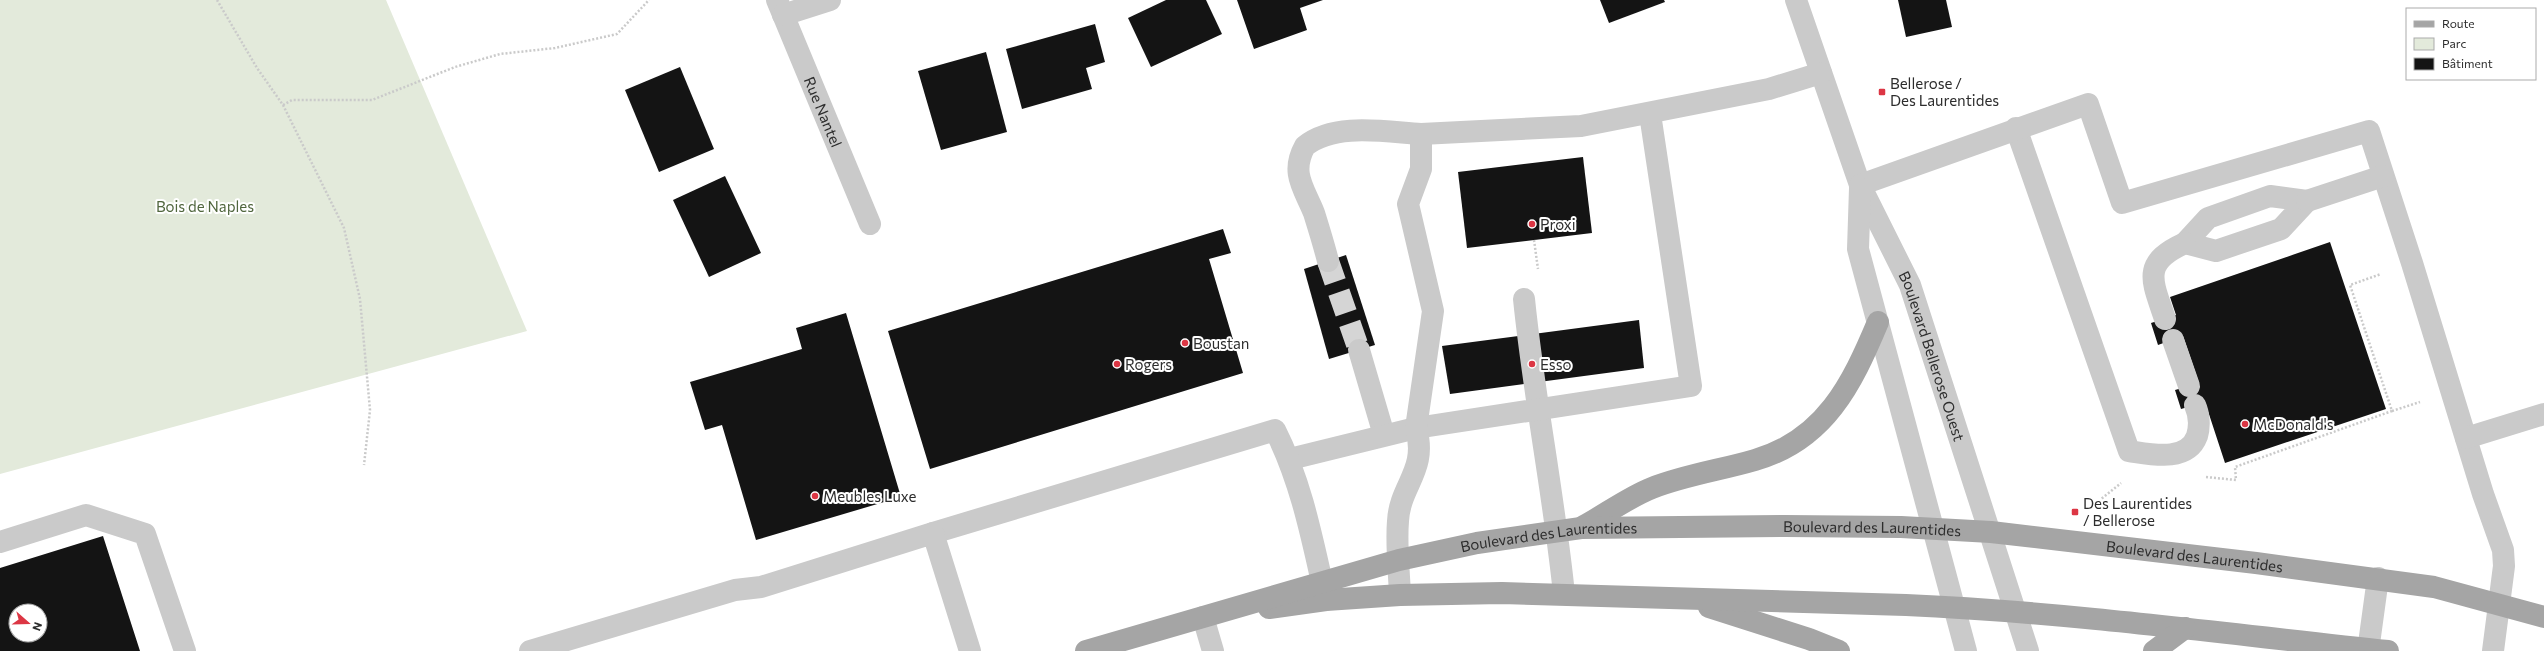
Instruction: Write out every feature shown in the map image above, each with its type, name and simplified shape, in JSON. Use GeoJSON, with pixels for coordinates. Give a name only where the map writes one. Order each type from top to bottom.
{"type":"FeatureCollection","features":[{"type":"Feature","properties":{"kind":"main road"},"geometry":{"type":"LineString","coordinates":[[1581,528],[1652,488],[1756,460],[1792,444],[1814,429],[1833,409],[1854,377],[1878,322]]}},
{"type":"Feature","properties":{"kind":"main road","name":"Boulevard des Laurentides"},"geometry":{"type":"LineString","coordinates":[[1086,651],[1203,617],[1324,591],[1399,560],[1477,543],[1558,530],[1581,528],[1785,526],[1933,529],[1991,532],[2378,578],[2434,587],[2544,617]]}},
{"type":"Feature","properties":{"kind":"main road","name":"Boulevard des Laurentides"},"geometry":{"type":"LineString","coordinates":[[1324,591],[1400,595],[1564,594],[1954,607],[2185,628],[2375,650]]}},
{"type":"Feature","properties":{"kind":"main road"},"geometry":{"type":"LineString","coordinates":[[1685,599],[1809,639],[1839,651]]}},
{"type":"Feature","properties":{"kind":"main road"},"geometry":{"type":"LineString","coordinates":[[2154,651],[2185,628]]}},
{"type":"Feature","properties":{"kind":"street"},"geometry":{"type":"LineString","coordinates":[[780,7],[830,0]]}},
{"type":"Feature","properties":{"kind":"street","name":"Boulevard Bellerose Ouest"},"geometry":{"type":"LineString","coordinates":[[1796,0],[1860,185],[1910,285],[1991,532],[2014,613],[2028,651]]}},
{"type":"Feature","properties":{"kind":"street","name":"Rue Nantel"},"geometry":{"type":"LineString","coordinates":[[780,7],[870,224]]}},
{"type":"Feature","properties":{"kind":"street"},"geometry":{"type":"LineString","coordinates":[[1328,261],[1314,213],[1300,185],[1298,163],[1305,146],[1326,135],[1374,131],[1421,134],[1581,126],[1650,114],[1770,89],[1820,73]]}},
{"type":"Feature","properties":{"kind":"street"},"geometry":{"type":"LineString","coordinates":[[1860,185],[2016,128],[2088,104],[2122,203],[2368,131],[2503,550],[2504,566],[2493,651]]}},
{"type":"Feature","properties":{"kind":"street"},"geometry":{"type":"LineString","coordinates":[[1290,459],[1416,428],[1538,408],[1691,386],[1650,114]]}},
{"type":"Feature","properties":{"kind":"street"},"geometry":{"type":"LineString","coordinates":[[2016,128],[2129,451],[2167,455],[2188,448],[2198,433],[2198,418],[2192,395],[2173,340]]}},
{"type":"Feature","properties":{"kind":"street"},"geometry":{"type":"LineString","coordinates":[[1400,595],[1398,521],[1420,453],[1416,428],[1433,311],[1408,204],[1421,169],[1421,134]]}},
{"type":"Feature","properties":{"kind":"street"},"geometry":{"type":"LineString","coordinates":[[2165,319],[2156,290],[2153,272],[2164,253],[2185,243],[2208,218],[2270,196],[2307,201],[2383,176]]}},
{"type":"Feature","properties":{"kind":"street","name":"Boulevard Bellerose Ouest"},"geometry":{"type":"LineString","coordinates":[[1860,185],[1858,249],[1966,651]]}},
{"type":"Feature","properties":{"kind":"street"},"geometry":{"type":"LineString","coordinates":[[2185,243],[2216,251],[2281,229],[2307,201]]}},
{"type":"Feature","properties":{"kind":"street"},"geometry":{"type":"LineString","coordinates":[[1524,299],[1538,408],[1558,530],[1564,594]]}},
{"type":"Feature","properties":{"kind":"street"},"geometry":{"type":"LineString","coordinates":[[1359,350],[1384,435]]}},
{"type":"Feature","properties":{"kind":"street"},"geometry":{"type":"LineString","coordinates":[[2466,438],[2544,414]]}},
{"type":"Feature","properties":{"kind":"street"},"geometry":{"type":"LineString","coordinates":[[530,651],[735,590],[761,587],[1276,430],[1290,459],[1308,521],[1324,591]]}},
{"type":"Feature","properties":{"kind":"street"},"geometry":{"type":"LineString","coordinates":[[0,542],[86,515],[145,534],[185,651]]}},
{"type":"Feature","properties":{"kind":"street"},"geometry":{"type":"LineString","coordinates":[[932,534],[970,651]]}},
{"type":"Feature","properties":{"kind":"street"},"geometry":{"type":"LineString","coordinates":[[2375,650],[2378,578]]}},
{"type":"Feature","properties":{"kind":"street"},"geometry":{"type":"LineString","coordinates":[[1203,617],[1213,651]]}},
{"type":"Feature","properties":{"kind":"path"},"geometry":{"type":"LineString","coordinates":[[217,0],[283,105],[344,228],[360,299],[370,410],[364,465]]}},
{"type":"Feature","properties":{"kind":"path"},"geometry":{"type":"LineString","coordinates":[[283,105],[292,100],[372,100],[455,67],[500,54],[555,48],[617,34],[649,0]]}},
{"type":"Feature","properties":{"kind":"path"},"geometry":{"type":"LineString","coordinates":[[2235,467],[2392,411],[2350,285]]}},
{"type":"Feature","properties":{"kind":"path"},"geometry":{"type":"LineString","coordinates":[[2100,515],[2101,499],[2126,480]]}},
{"type":"Feature","properties":{"kind":"green space","name":"Bois de Naples"},"geometry":{"type":"Polygon","coordinates":[[[0,0],[386,0],[527,331],[0,474],[0,0]]]}},
{"type":"Feature","properties":{"kind":"building"},"geometry":{"type":"Polygon","coordinates":[[[1166,0],[1206,0],[1222,34],[1151,67],[1128,18],[1166,0]]]}},
{"type":"Feature","properties":{"kind":"building"},"geometry":{"type":"Polygon","coordinates":[[[1237,0],[1323,0],[1300,8],[1307,30],[1254,49],[1237,0]]]}},
{"type":"Feature","properties":{"kind":"building"},"geometry":{"type":"Polygon","coordinates":[[[1600,0],[1664,0],[1665,2],[1609,23],[1600,0]]]}},
{"type":"Feature","properties":{"kind":"building"},"geometry":{"type":"Polygon","coordinates":[[[1898,0],[1946,0],[1952,27],[1906,37],[1898,0]]]}},
{"type":"Feature","properties":{"kind":"building"},"geometry":{"type":"Polygon","coordinates":[[[1095,24],[1105,62],[1086,68],[1092,89],[1022,109],[1006,49],[1095,24]]]}},
{"type":"Feature","properties":{"kind":"building"},"geometry":{"type":"Polygon","coordinates":[[[986,52],[1007,132],[941,150],[918,71],[986,52]]]}},
{"type":"Feature","properties":{"kind":"building"},"geometry":{"type":"Polygon","coordinates":[[[680,67],[714,149],[659,172],[625,90],[680,67]]]}},
{"type":"Feature","properties":{"kind":"building"},"geometry":{"type":"Polygon","coordinates":[[[1583,157],[1592,233],[1467,248],[1458,172],[1583,157]]]}},
{"type":"Feature","properties":{"kind":"building"},"geometry":{"type":"Polygon","coordinates":[[[725,176],[761,253],[709,277],[673,200],[725,176]]]}},
{"type":"Feature","properties":{"kind":"building"},"geometry":{"type":"Polygon","coordinates":[[[1223,229],[1231,253],[1209,259],[1243,373],[930,469],[888,331],[1223,229]]]}},
{"type":"Feature","properties":{"kind":"building"},"geometry":{"type":"Polygon","coordinates":[[[2330,242],[2386,409],[2225,463],[2205,402],[2181,409],[2175,390],[2199,383],[2183,336],[2158,345],[2151,323],[2176,315],[2170,297],[2330,242]]]}},
{"type":"Feature","properties":{"kind":"building"},"geometry":{"type":"Polygon","coordinates":[[[1346,255],[1375,345],[1329,359],[1304,269],[1346,255]]]}},
{"type":"Feature","properties":{"kind":"building"},"geometry":{"type":"Polygon","coordinates":[[[846,313],[901,497],[756,540],[722,425],[705,430],[690,382],[802,349],[796,328],[846,313]]]}},
{"type":"Feature","properties":{"kind":"building"},"geometry":{"type":"Polygon","coordinates":[[[1639,320],[1644,368],[1450,394],[1442,346],[1639,320]]]}},
{"type":"Feature","properties":{"kind":"building"},"geometry":{"type":"Polygon","coordinates":[[[103,536],[140,651],[0,651],[0,568],[103,536]]]}},
{"type":"Feature","properties":{"kind":"tunnel"},"geometry":{"type":"LineString","coordinates":[[1328,261],[1359,350]]}},
{"type":"Feature","properties":{"kind":"place","name":"Bellerose / Des Laurentides"},"geometry":{"type":"Point","coordinates":[1882,92]}},
{"type":"Feature","properties":{"kind":"place","name":"Proxi"},"geometry":{"type":"Point","coordinates":[1532,224]}},
{"type":"Feature","properties":{"kind":"place","name":"Boustan"},"geometry":{"type":"Point","coordinates":[1185,343]}},
{"type":"Feature","properties":{"kind":"place","name":"Rogers"},"geometry":{"type":"Point","coordinates":[1117,364]}},
{"type":"Feature","properties":{"kind":"place","name":"Esso"},"geometry":{"type":"Point","coordinates":[1532,364]}},
{"type":"Feature","properties":{"kind":"place","name":"McDonald's"},"geometry":{"type":"Point","coordinates":[2245,424]}},
{"type":"Feature","properties":{"kind":"place","name":"Meubles Luxe"},"geometry":{"type":"Point","coordinates":[815,496]}},
{"type":"Feature","properties":{"kind":"place","name":"Des Laurentides / Bellerose"},"geometry":{"type":"Point","coordinates":[2075,512]}}]}
